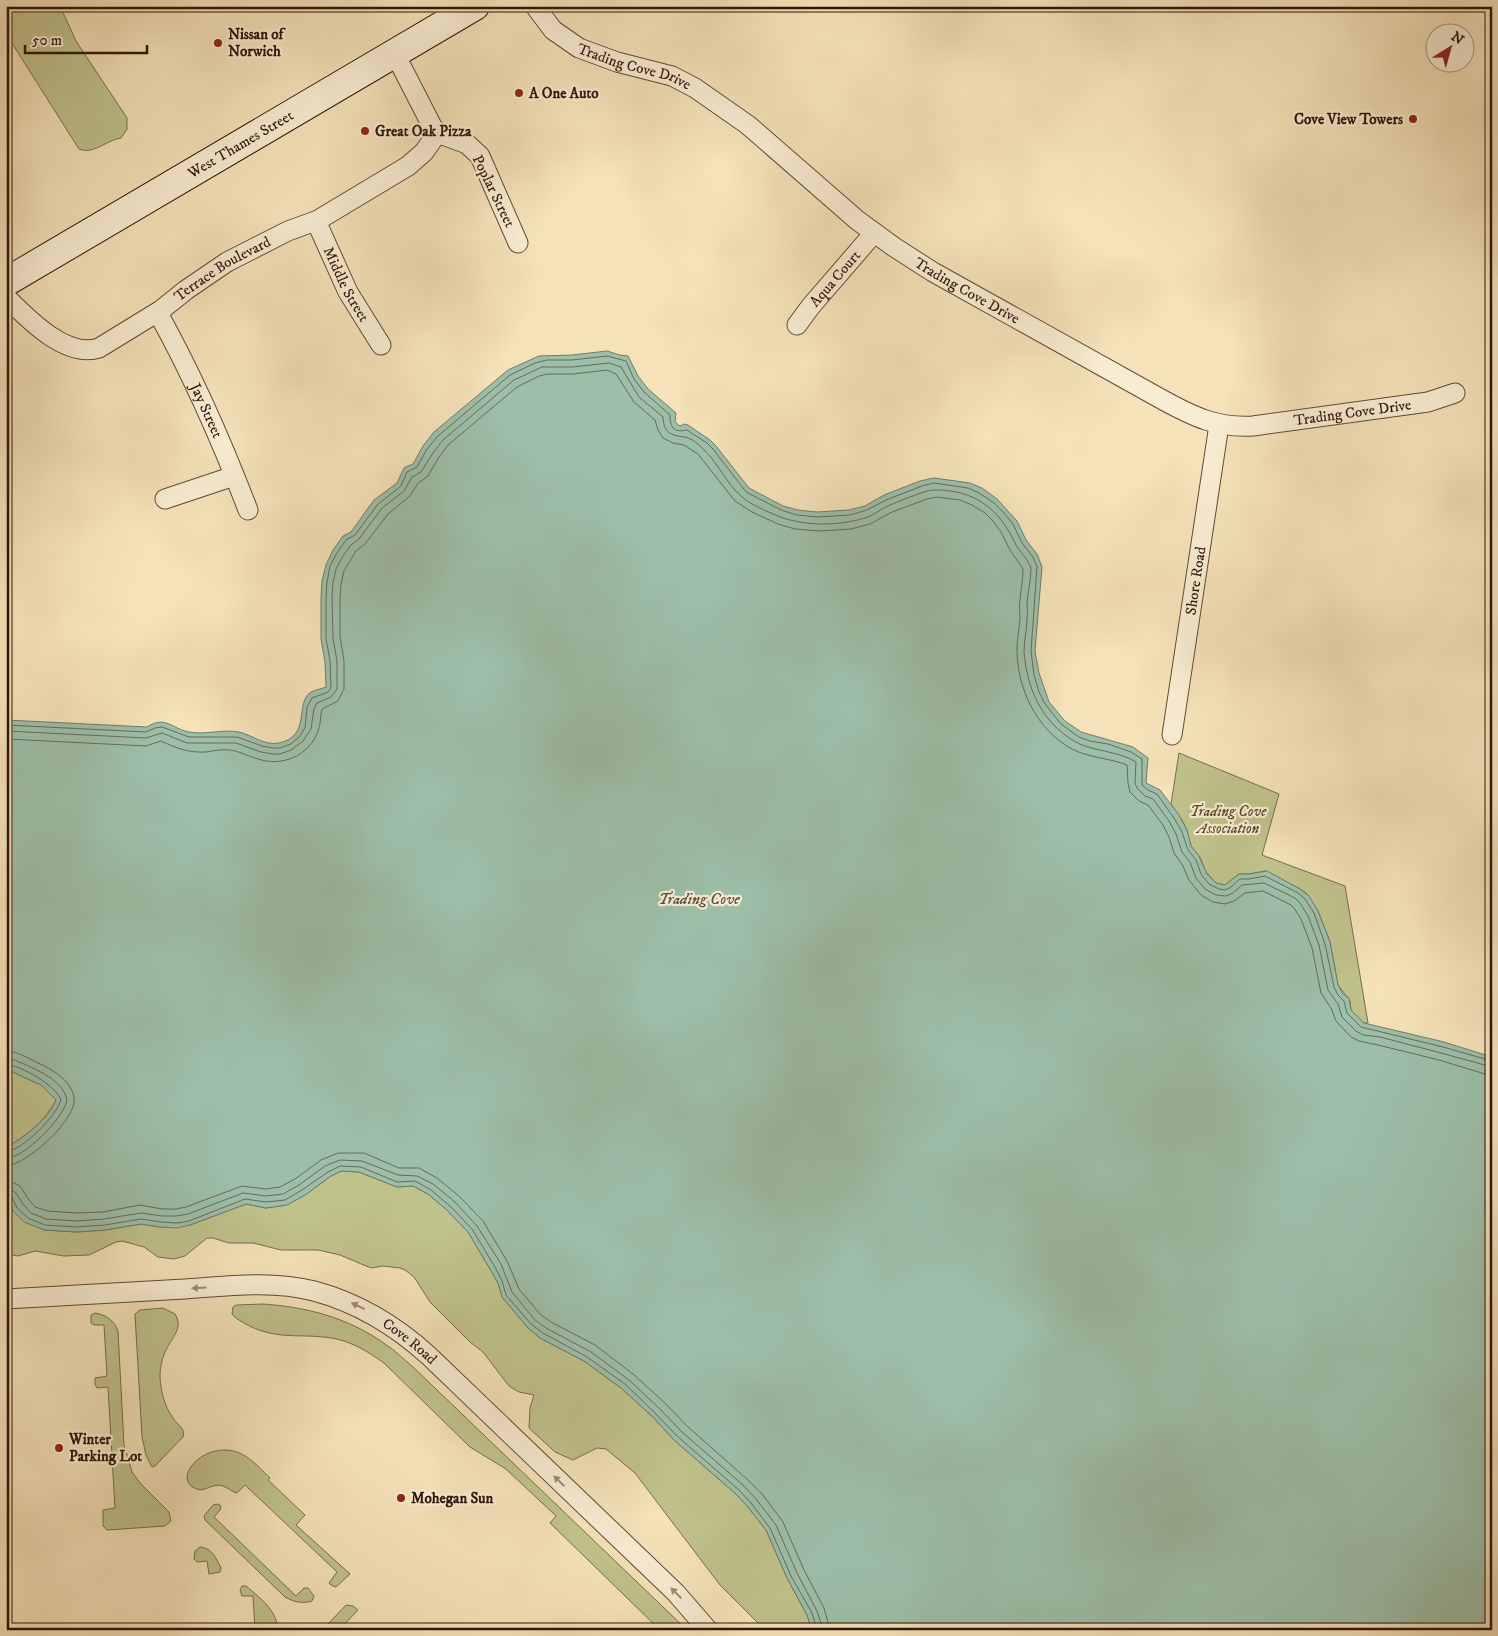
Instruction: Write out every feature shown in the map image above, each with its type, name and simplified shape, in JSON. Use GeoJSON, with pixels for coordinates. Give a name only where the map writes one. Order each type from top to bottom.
{"type":"FeatureCollection","features":[{"type":"Feature","properties":{"kind":"main road","name":"West Thames Street"},"geometry":{"type":"LineString","coordinates":[[6,282],[475,6]]}},
{"type":"Feature","properties":{"kind":"street","name":"Trading Cove Drive"},"geometry":{"type":"LineString","coordinates":[[535,6],[553,30],[579,48],[617,62],[672,76],[718,103],[764,137],[837,203],[874,233],[924,266],[1005,313],[1199,419],[1220,425],[1252,426],[1404,406],[1428,402],[1455,393]]}},
{"type":"Feature","properties":{"kind":"street"},"geometry":{"type":"LineString","coordinates":[[395,54],[430,124],[438,132]]}},
{"type":"Feature","properties":{"kind":"street","name":"Terrace Boulevard"},"geometry":{"type":"LineString","coordinates":[[6,296],[52,337],[67,345],[86,349],[99,348],[158,312],[227,262],[288,230],[316,221],[408,166],[424,152],[438,132]]}},
{"type":"Feature","properties":{"kind":"street","name":"Poplar Street"},"geometry":{"type":"LineString","coordinates":[[438,132],[467,144],[480,156],[518,243]]}},
{"type":"Feature","properties":{"kind":"street","name":"Middle Street"},"geometry":{"type":"LineString","coordinates":[[316,221],[348,292],[381,345]]}},
{"type":"Feature","properties":{"kind":"street","name":"Aqua Court"},"geometry":{"type":"LineString","coordinates":[[797,325],[874,233]]}},
{"type":"Feature","properties":{"kind":"street","name":"Jay Street"},"geometry":{"type":"LineString","coordinates":[[158,312],[214,424],[248,510]]}},
{"type":"Feature","properties":{"kind":"street","name":"Shore Road"},"geometry":{"type":"LineString","coordinates":[[1172,735],[1220,425]]}},
{"type":"Feature","properties":{"kind":"street"},"geometry":{"type":"LineString","coordinates":[[165,499],[234,476]]}},
{"type":"Feature","properties":{"kind":"street","name":"Cove Road"},"geometry":{"type":"LineString","coordinates":[[6,1299],[253,1286],[299,1288],[356,1305],[409,1337],[676,1593],[708,1630]]}},
{"type":"Feature","properties":{"kind":"green space"},"geometry":{"type":"Polygon","coordinates":[[[6,6],[60,6],[76,41],[127,118],[127,129],[121,138],[95,149],[79,149],[8,37],[6,33],[6,6]]]}},
{"type":"Feature","properties":{"kind":"green space","name":"Trading Cove Association"},"geometry":{"type":"Polygon","coordinates":[[[1179,753],[1279,794],[1262,855],[1345,886],[1368,1023],[1364,1023],[1351,1010],[1350,1001],[1338,985],[1330,942],[1318,911],[1306,893],[1265,871],[1239,874],[1225,885],[1216,883],[1205,871],[1201,859],[1191,846],[1182,820],[1171,804],[1179,753]]]}},
{"type":"Feature","properties":{"kind":"green space"},"geometry":{"type":"Polygon","coordinates":[[[6,1069],[41,1085],[56,1100],[41,1121],[28,1133],[6,1148],[6,1069]]]}},
{"type":"Feature","properties":{"kind":"green space"},"geometry":{"type":"Polygon","coordinates":[[[341,1171],[359,1172],[397,1187],[413,1186],[428,1194],[447,1210],[468,1232],[498,1283],[502,1297],[528,1328],[540,1338],[584,1361],[621,1388],[653,1417],[674,1440],[736,1494],[747,1506],[766,1530],[787,1578],[807,1615],[812,1630],[763,1630],[720,1585],[635,1473],[606,1449],[597,1448],[573,1460],[555,1452],[529,1428],[530,1408],[534,1395],[519,1392],[509,1386],[483,1352],[470,1342],[430,1302],[414,1277],[405,1270],[383,1266],[372,1268],[340,1255],[318,1250],[281,1250],[253,1243],[229,1243],[213,1238],[207,1238],[185,1256],[174,1259],[158,1257],[144,1247],[122,1241],[89,1255],[64,1256],[35,1251],[18,1256],[6,1254],[6,1196],[13,1211],[44,1230],[77,1232],[141,1224],[160,1227],[190,1225],[246,1204],[266,1208],[286,1205],[341,1171]]]}},
{"type":"Feature","properties":{"kind":"green space"},"geometry":{"type":"Polygon","coordinates":[[[263,1304],[296,1308],[327,1315],[357,1327],[392,1349],[687,1630],[660,1630],[550,1523],[556,1516],[506,1469],[470,1447],[384,1363],[345,1341],[266,1332],[255,1329],[232,1314],[233,1307],[236,1305],[263,1304]]]}},
{"type":"Feature","properties":{"kind":"green space"},"geometry":{"type":"Polygon","coordinates":[[[163,1308],[175,1314],[178,1328],[162,1360],[160,1373],[161,1388],[167,1408],[184,1434],[152,1467],[146,1455],[142,1437],[135,1314],[140,1310],[163,1308]]]}},
{"type":"Feature","properties":{"kind":"green space"},"geometry":{"type":"Polygon","coordinates":[[[95,1313],[109,1319],[118,1331],[124,1445],[132,1472],[141,1484],[169,1512],[171,1521],[165,1526],[107,1530],[103,1526],[103,1510],[115,1508],[108,1387],[97,1388],[95,1384],[95,1378],[107,1376],[104,1325],[94,1325],[91,1323],[91,1315],[95,1313]]]}},
{"type":"Feature","properties":{"kind":"green space"},"geometry":{"type":"Polygon","coordinates":[[[214,1451],[237,1452],[249,1458],[270,1478],[268,1480],[305,1515],[296,1525],[350,1574],[336,1587],[329,1583],[337,1572],[245,1485],[237,1493],[219,1485],[200,1490],[189,1483],[187,1479],[188,1474],[193,1464],[214,1451]]]}},
{"type":"Feature","properties":{"kind":"green space"},"geometry":{"type":"Polygon","coordinates":[[[218,1504],[221,1506],[220,1510],[214,1517],[296,1596],[304,1588],[308,1588],[314,1596],[312,1601],[298,1602],[285,1597],[205,1520],[204,1516],[213,1505],[218,1504]]]}},
{"type":"Feature","properties":{"kind":"green space"},"geometry":{"type":"Polygon","coordinates":[[[200,1547],[208,1549],[213,1554],[221,1568],[220,1572],[209,1574],[207,1561],[197,1562],[194,1559],[195,1551],[200,1547]]]}},
{"type":"Feature","properties":{"kind":"green space"},"geometry":{"type":"Polygon","coordinates":[[[242,1586],[246,1586],[267,1605],[274,1616],[278,1630],[255,1630],[253,1596],[242,1596],[240,1590],[242,1586]]]}},
{"type":"Feature","properties":{"kind":"green space"},"geometry":{"type":"Polygon","coordinates":[[[346,1605],[353,1606],[358,1610],[339,1630],[329,1630],[328,1624],[346,1605]]]}},
{"type":"Feature","properties":{"kind":"water","name":"Trading Cove"},"geometry":{"type":"Polygon","coordinates":[[[607,351],[628,356],[638,376],[648,389],[676,413],[675,422],[680,426],[688,425],[710,440],[749,488],[783,506],[817,512],[849,510],[865,506],[884,495],[920,481],[934,478],[970,483],[982,488],[997,499],[1017,521],[1026,540],[1037,554],[1042,567],[1035,651],[1039,673],[1049,702],[1065,721],[1081,732],[1133,747],[1148,758],[1146,783],[1160,790],[1179,815],[1187,830],[1191,846],[1199,856],[1207,874],[1216,883],[1225,885],[1239,874],[1267,871],[1309,896],[1318,911],[1330,942],[1338,985],[1343,994],[1349,998],[1351,1010],[1364,1023],[1444,1042],[1492,1057],[1492,1630],[812,1630],[807,1615],[787,1578],[766,1530],[747,1506],[736,1494],[674,1440],[653,1417],[621,1388],[584,1361],[540,1338],[528,1328],[502,1297],[498,1283],[468,1232],[428,1194],[413,1186],[397,1187],[359,1172],[341,1171],[287,1205],[266,1208],[246,1204],[177,1228],[141,1224],[77,1232],[44,1230],[24,1222],[13,1211],[6,1196],[6,1148],[28,1133],[41,1121],[56,1100],[41,1085],[6,1069],[6,720],[147,727],[159,722],[189,732],[239,732],[274,744],[289,739],[296,734],[299,727],[306,697],[311,692],[326,687],[325,662],[321,639],[322,581],[326,565],[333,550],[343,536],[351,532],[374,500],[397,483],[404,468],[413,464],[423,446],[434,432],[508,370],[539,356],[607,351]]]}},
{"type":"Feature","properties":{"kind":"place","name":"Nissan of Norwich"},"geometry":{"type":"Point","coordinates":[218,43]}},
{"type":"Feature","properties":{"kind":"place","name":"A One Auto"},"geometry":{"type":"Point","coordinates":[519,93]}},
{"type":"Feature","properties":{"kind":"place","name":"Cove View Towers"},"geometry":{"type":"Point","coordinates":[1413,119]}},
{"type":"Feature","properties":{"kind":"place","name":"Great Oak Pizza"},"geometry":{"type":"Point","coordinates":[365,131]}},
{"type":"Feature","properties":{"kind":"place","name":"Winter Parking Lot"},"geometry":{"type":"Point","coordinates":[59,1448]}},
{"type":"Feature","properties":{"kind":"place","name":"Mohegan Sun"},"geometry":{"type":"Point","coordinates":[401,1498]}}]}
